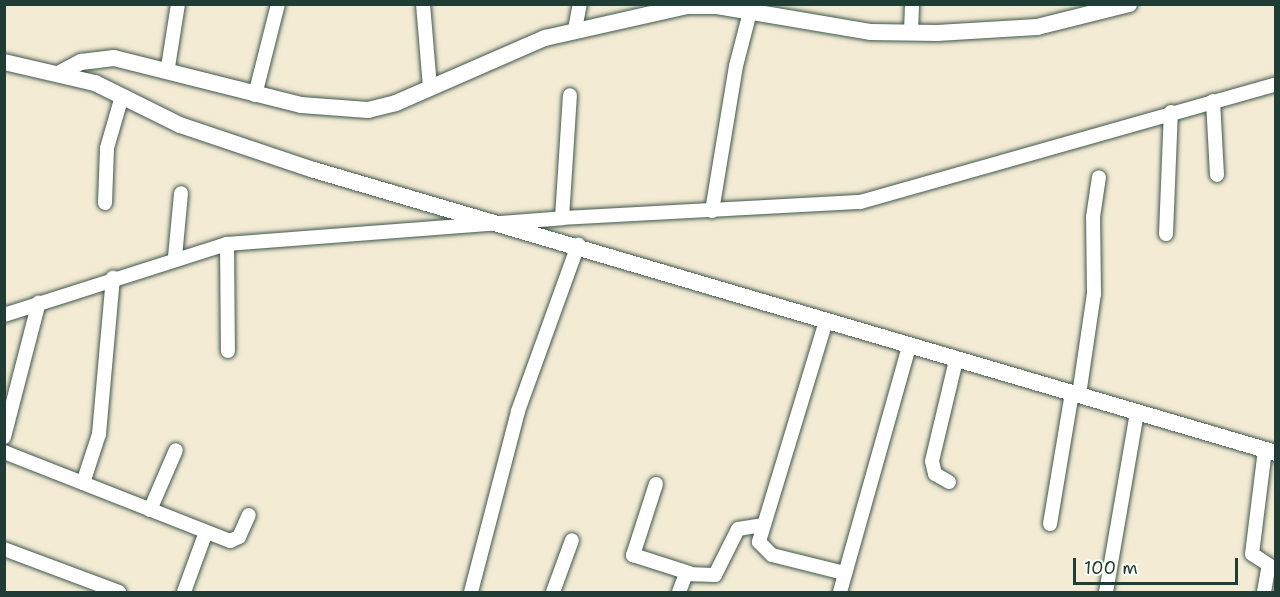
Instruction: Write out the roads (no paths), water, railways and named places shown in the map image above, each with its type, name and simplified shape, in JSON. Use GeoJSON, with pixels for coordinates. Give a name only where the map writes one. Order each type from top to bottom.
{"type":"FeatureCollection","features":[{"type":"Feature","properties":{"kind":"street"},"geometry":{"type":"LineString","coordinates":[[168,67],[178,4]]}},
{"type":"Feature","properties":{"kind":"street"},"geometry":{"type":"LineString","coordinates":[[255,95],[278,4]]}},
{"type":"Feature","properties":{"kind":"street"},"geometry":{"type":"LineString","coordinates":[[423,4],[430,88]]}},
{"type":"Feature","properties":{"kind":"street"},"geometry":{"type":"LineString","coordinates":[[575,28],[580,4]]}},
{"type":"Feature","properties":{"kind":"street"},"geometry":{"type":"LineString","coordinates":[[910,33],[912,4]]}},
{"type":"Feature","properties":{"kind":"street"},"geometry":{"type":"LineString","coordinates":[[60,73],[96,58],[168,67],[255,95],[327,109],[368,110],[430,88],[575,28],[662,7],[702,5],[752,8],[910,33],[1037,27],[1129,4]]}},
{"type":"Feature","properties":{"kind":"street"},"geometry":{"type":"LineString","coordinates":[[712,211],[736,66],[752,8]]}},
{"type":"Feature","properties":{"kind":"street"},"geometry":{"type":"LineString","coordinates":[[4,62],[60,73],[122,96],[180,125],[255,151],[505,222],[909,346],[1270,451],[1252,554],[1269,565],[1264,592]]}},
{"type":"Feature","properties":{"kind":"street"},"geometry":{"type":"LineString","coordinates":[[4,315],[175,258],[227,244],[562,218],[712,211],[876,199],[1171,112],[1275,84]]}},
{"type":"Feature","properties":{"kind":"street"},"geometry":{"type":"LineString","coordinates":[[562,218],[570,95]]}},
{"type":"Feature","properties":{"kind":"street"},"geometry":{"type":"LineString","coordinates":[[105,203],[107,148],[122,96]]}},
{"type":"Feature","properties":{"kind":"street"},"geometry":{"type":"LineString","coordinates":[[1213,101],[1217,175]]}},
{"type":"Feature","properties":{"kind":"street"},"geometry":{"type":"LineString","coordinates":[[1166,234],[1171,112]]}},
{"type":"Feature","properties":{"kind":"street"},"geometry":{"type":"LineString","coordinates":[[1050,524],[1094,294],[1093,218],[1099,177]]}},
{"type":"Feature","properties":{"kind":"street"},"geometry":{"type":"LineString","coordinates":[[175,258],[181,193]]}},
{"type":"Feature","properties":{"kind":"street"},"geometry":{"type":"LineString","coordinates":[[227,244],[228,351]]}},
{"type":"Feature","properties":{"kind":"street"},"geometry":{"type":"LineString","coordinates":[[471,592],[518,411],[578,245]]}},
{"type":"Feature","properties":{"kind":"street"},"geometry":{"type":"LineString","coordinates":[[83,483],[99,434],[113,278]]}},
{"type":"Feature","properties":{"kind":"street"},"geometry":{"type":"LineString","coordinates":[[5,433],[39,302]]}},
{"type":"Feature","properties":{"kind":"street"},"geometry":{"type":"LineString","coordinates":[[826,321],[759,542],[764,552],[844,573]]}},
{"type":"Feature","properties":{"kind":"street"},"geometry":{"type":"LineString","coordinates":[[840,592],[909,346]]}},
{"type":"Feature","properties":{"kind":"street"},"geometry":{"type":"LineString","coordinates":[[949,482],[934,474],[932,461],[956,360]]}},
{"type":"Feature","properties":{"kind":"street"},"geometry":{"type":"LineString","coordinates":[[1106,592],[1137,412]]}},
{"type":"Feature","properties":{"kind":"street"},"geometry":{"type":"LineString","coordinates":[[150,510],[176,450]]}},
{"type":"Feature","properties":{"kind":"street"},"geometry":{"type":"LineString","coordinates":[[4,452],[233,541],[249,515]]}},
{"type":"Feature","properties":{"kind":"street"},"geometry":{"type":"LineString","coordinates":[[656,484],[633,555],[689,573],[715,575],[738,529],[764,525]]}},
{"type":"Feature","properties":{"kind":"street"},"geometry":{"type":"LineString","coordinates":[[184,592],[206,532]]}},
{"type":"Feature","properties":{"kind":"street"},"geometry":{"type":"LineString","coordinates":[[553,592],[572,540]]}},
{"type":"Feature","properties":{"kind":"street"},"geometry":{"type":"LineString","coordinates":[[4,549],[119,592]]}},
{"type":"Feature","properties":{"kind":"street"},"geometry":{"type":"LineString","coordinates":[[679,592],[689,573]]}}]}
